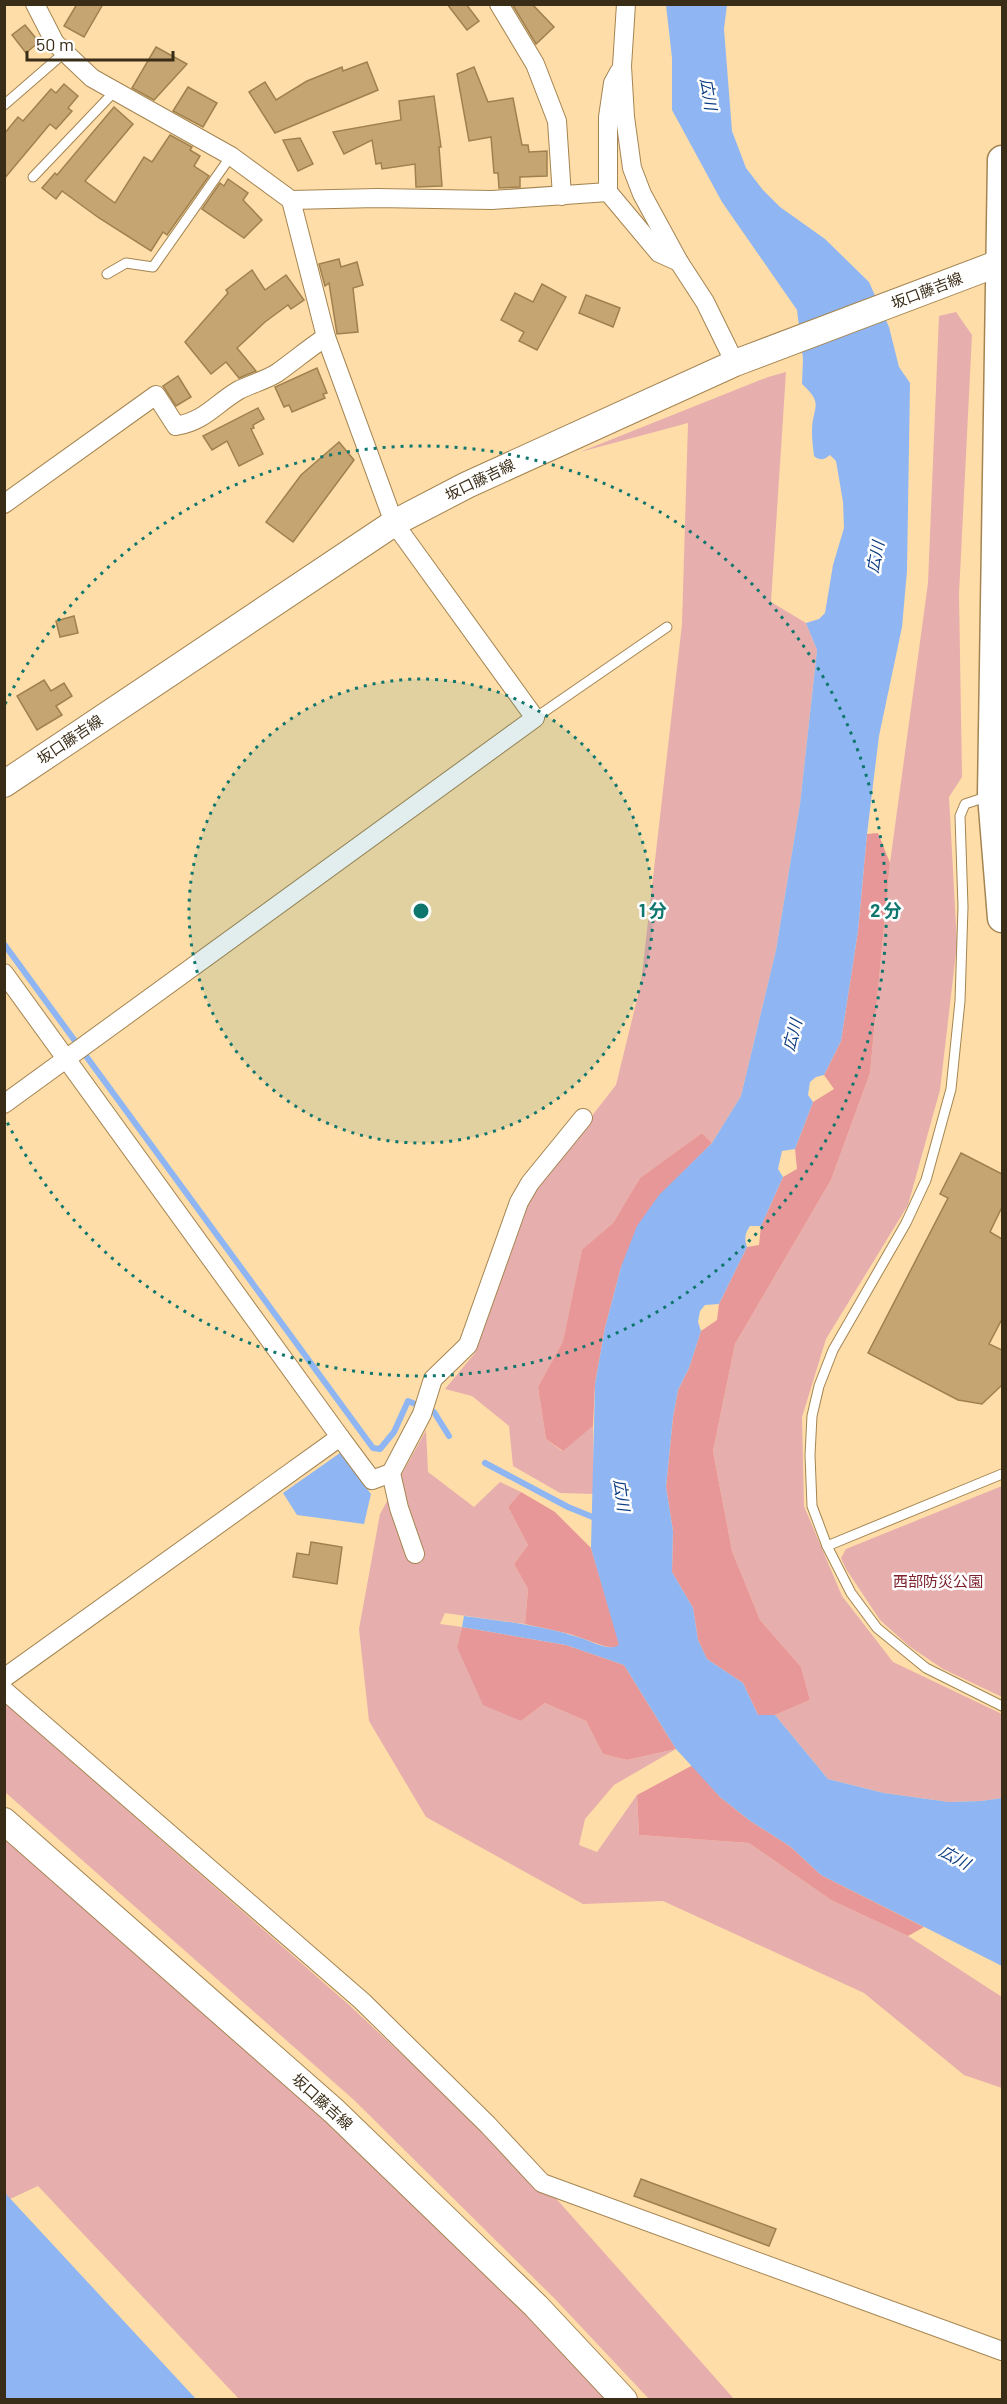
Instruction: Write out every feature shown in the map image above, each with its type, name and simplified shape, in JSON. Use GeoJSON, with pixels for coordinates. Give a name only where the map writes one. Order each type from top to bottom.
{"type":"FeatureCollection","features":[{"type":"Feature","properties":{"kind":"main road"},"geometry":{"type":"LineString","coordinates":[[1002,160],[992,795],[1002,918]]}},
{"type":"Feature","properties":{"kind":"main road","name":"坂口藤吉線"},"geometry":{"type":"LineString","coordinates":[[4,784],[394,523],[467,485],[741,361],[1001,262]]}},
{"type":"Feature","properties":{"kind":"main road","name":"坂口藤吉線"},"geometry":{"type":"LineString","coordinates":[[4,1821],[334,2111],[536,2306],[624,2400]]}},
{"type":"Feature","properties":{"kind":"street"},"geometry":{"type":"LineString","coordinates":[[499,4],[535,64],[556,121],[562,196]]}},
{"type":"Feature","properties":{"kind":"street"},"geometry":{"type":"LineString","coordinates":[[626,4],[622,66],[625,117],[632,168],[642,194],[679,261],[741,361]]}},
{"type":"Feature","properties":{"kind":"street"},"geometry":{"type":"LineString","coordinates":[[38,6],[55,43],[92,78],[231,156],[291,200],[377,198],[492,200],[608,192]]}},
{"type":"Feature","properties":{"kind":"street"},"geometry":{"type":"LineString","coordinates":[[622,66],[613,83],[608,117],[608,192],[659,253],[679,261]]}},
{"type":"Feature","properties":{"kind":"street"},"geometry":{"type":"LineString","coordinates":[[4,1104],[535,718],[394,523],[326,337],[291,200]]}},
{"type":"Feature","properties":{"kind":"street"},"geometry":{"type":"LineString","coordinates":[[4,504],[156,395],[176,426],[190,423],[211,412],[238,391],[276,374],[326,337]]}},
{"type":"Feature","properties":{"kind":"street"},"geometry":{"type":"LineString","coordinates":[[4,973],[69,1057],[372,1480],[391,1473]]}},
{"type":"Feature","properties":{"kind":"street"},"geometry":{"type":"LineString","coordinates":[[415,1554],[399,1508],[391,1473],[424,1408],[433,1379],[468,1345],[519,1202],[530,1183],[583,1118]]}},
{"type":"Feature","properties":{"kind":"street"},"geometry":{"type":"LineString","coordinates":[[4,1678],[340,1437]]}},
{"type":"Feature","properties":{"kind":"street"},"geometry":{"type":"LineString","coordinates":[[4,1690],[362,2001],[488,2125],[542,2183],[1002,2351]]}},
{"type":"Feature","properties":{"kind":"lane"},"geometry":{"type":"LineString","coordinates":[[4,105],[64,53]]}},
{"type":"Feature","properties":{"kind":"lane"},"geometry":{"type":"LineString","coordinates":[[33,177],[114,92]]}},
{"type":"Feature","properties":{"kind":"lane"},"geometry":{"type":"LineString","coordinates":[[107,274],[126,263],[153,267],[231,156]]}},
{"type":"Feature","properties":{"kind":"lane"},"geometry":{"type":"LineString","coordinates":[[535,718],[667,627]]}},
{"type":"Feature","properties":{"kind":"lane"},"geometry":{"type":"LineString","coordinates":[[992,795],[965,804],[960,816],[963,907],[960,1001],[951,1089],[926,1180],[906,1223],[833,1350],[819,1386],[812,1416],[810,1455],[812,1506],[827,1546],[851,1593],[878,1628],[926,1668],[1002,1706]]}},
{"type":"Feature","properties":{"kind":"lane"},"geometry":{"type":"LineString","coordinates":[[827,1546],[1002,1474]]}},
{"type":"Feature","properties":{"kind":"green space"},"geometry":{"type":"Polygon","coordinates":[[[956,312],[972,335],[959,594],[962,777],[949,797],[957,944],[940,1090],[908,1205],[826,1339],[802,1417],[804,1506],[842,1596],[893,1662],[1002,1714],[1002,1798],[949,1802],[884,1793],[828,1779],[775,1715],[810,1700],[801,1667],[760,1620],[732,1551],[713,1451],[735,1344],[831,1180],[870,1073],[890,863],[928,583],[939,316],[956,312]]]}},
{"type":"Feature","properties":{"kind":"green space"},"geometry":{"type":"Polygon","coordinates":[[[786,372],[771,602],[806,623],[817,650],[800,804],[776,950],[741,1096],[712,1143],[702,1133],[640,1178],[613,1223],[582,1251],[563,1341],[538,1387],[546,1439],[562,1451],[593,1426],[594,1494],[560,1493],[513,1466],[509,1426],[472,1396],[445,1389],[475,1353],[528,1198],[616,1085],[641,983],[682,624],[688,423],[580,452],[768,377],[786,372]]]}},
{"type":"Feature","properties":{"kind":"green space"},"geometry":{"type":"Polygon","coordinates":[[[426,1430],[428,1472],[474,1507],[500,1482],[521,1492],[508,1507],[528,1545],[514,1564],[528,1589],[525,1624],[445,1613],[440,1624],[462,1627],[457,1647],[521,1721],[545,1703],[586,1721],[603,1754],[627,1760],[676,1749],[614,1785],[585,1819],[579,1845],[597,1852],[637,1795],[639,1835],[749,1843],[831,1900],[908,1936],[1002,1997],[1002,2088],[964,2075],[864,1993],[663,1901],[583,1904],[426,1817],[369,1721],[359,1629],[380,1514],[426,1430]]]}},
{"type":"Feature","properties":{"kind":"green space","name":"西部防災公園"},"geometry":{"type":"Polygon","coordinates":[[[1002,1486],[1002,1697],[943,1669],[909,1646],[880,1620],[841,1558],[846,1549],[1002,1486]]]}},
{"type":"Feature","properties":{"kind":"green space"},"geometry":{"type":"Polygon","coordinates":[[[5,1703],[348,2004],[553,2195],[734,2399],[649,2399],[555,2299],[354,2100],[5,1792],[5,1703]]]}},
{"type":"Feature","properties":{"kind":"green space"},"geometry":{"type":"Polygon","coordinates":[[[5,1837],[389,2180],[537,2324],[608,2399],[239,2399],[38,2186],[10,2199],[5,2193],[5,1837]]]}},
{"type":"Feature","properties":{"kind":"shaded area"},"geometry":{"type":"Polygon","coordinates":[[[878,833],[890,863],[870,1073],[831,1180],[735,1344],[713,1451],[732,1551],[760,1620],[801,1667],[810,1700],[775,1715],[758,1715],[743,1683],[707,1659],[698,1640],[693,1608],[672,1572],[673,1531],[666,1487],[673,1417],[678,1390],[689,1368],[701,1331],[717,1320],[719,1304],[747,1247],[759,1245],[761,1226],[783,1177],[797,1169],[795,1149],[813,1102],[834,1089],[824,1075],[841,1041],[858,931],[867,834],[878,833]]]}},
{"type":"Feature","properties":{"kind":"shaded area"},"geometry":{"type":"Polygon","coordinates":[[[702,1133],[712,1143],[660,1195],[621,1267],[605,1328],[595,1384],[593,1426],[563,1451],[546,1439],[538,1387],[563,1341],[582,1250],[613,1223],[640,1178],[702,1133]]]}},
{"type":"Feature","properties":{"kind":"shaded area"},"geometry":{"type":"Polygon","coordinates":[[[521,1492],[555,1512],[591,1548],[620,1645],[614,1648],[604,1646],[570,1634],[525,1624],[528,1589],[514,1564],[528,1545],[508,1507],[521,1492]]]}},
{"type":"Feature","properties":{"kind":"shaded area"},"geometry":{"type":"Polygon","coordinates":[[[462,1627],[566,1645],[624,1665],[676,1749],[627,1760],[603,1754],[586,1721],[545,1703],[521,1721],[483,1705],[457,1647],[462,1627]]]}},
{"type":"Feature","properties":{"kind":"shaded area"},"geometry":{"type":"Polygon","coordinates":[[[693,1765],[720,1797],[749,1820],[791,1847],[821,1875],[924,1927],[908,1936],[831,1900],[749,1843],[639,1835],[637,1795],[693,1765]]]}},
{"type":"Feature","properties":{"kind":"water","name":"広川"},"geometry":{"type":"Polygon","coordinates":[[[666,5],[727,5],[724,29],[732,131],[746,168],[780,207],[825,239],[869,282],[889,327],[899,367],[910,383],[907,571],[902,627],[879,736],[858,931],[841,1041],[824,1075],[810,1082],[808,1095],[813,1102],[795,1149],[782,1151],[778,1169],[783,1177],[761,1226],[750,1226],[748,1229],[745,1239],[747,1247],[719,1304],[705,1305],[700,1311],[698,1322],[701,1331],[689,1368],[678,1390],[673,1417],[666,1487],[673,1531],[672,1572],[693,1608],[698,1640],[707,1659],[743,1683],[758,1715],[775,1715],[828,1779],[884,1793],[949,1802],[1002,1798],[1002,1966],[821,1875],[791,1847],[749,1820],[720,1797],[676,1749],[624,1665],[566,1645],[462,1627],[464,1616],[539,1627],[569,1634],[606,1647],[619,1645],[591,1548],[595,1384],[605,1328],[621,1267],[637,1226],[659,1195],[712,1143],[741,1096],[776,950],[800,804],[817,650],[806,623],[819,619],[825,613],[833,565],[844,528],[843,502],[836,461],[830,455],[822,459],[814,456],[812,432],[816,406],[813,397],[802,384],[803,359],[797,310],[722,202],[672,110],[672,58],[666,5]]]}},
{"type":"Feature","properties":{"kind":"water"},"geometry":{"type":"Polygon","coordinates":[[[340,1453],[371,1494],[364,1524],[297,1515],[283,1493],[340,1453]]]}},
{"type":"Feature","properties":{"kind":"water"},"geometry":{"type":"Polygon","coordinates":[[[5,2193],[196,2399],[5,2399],[5,2193]]]}},
{"type":"Feature","properties":{"kind":"building"},"geometry":{"type":"Polygon","coordinates":[[[77,4],[103,4],[84,37],[64,26],[77,4]]]}},
{"type":"Feature","properties":{"kind":"building"},"geometry":{"type":"Polygon","coordinates":[[[447,4],[466,4],[479,21],[467,30],[447,4]]]}},
{"type":"Feature","properties":{"kind":"building"},"geometry":{"type":"Polygon","coordinates":[[[512,4],[532,4],[554,27],[536,44],[512,4]]]}},
{"type":"Feature","properties":{"kind":"building"},"geometry":{"type":"Polygon","coordinates":[[[25,25],[39,42],[26,53],[12,35],[25,25]]]}},
{"type":"Feature","properties":{"kind":"building"},"geometry":{"type":"Polygon","coordinates":[[[156,47],[187,64],[154,100],[132,88],[156,47]]]}},
{"type":"Feature","properties":{"kind":"building"},"geometry":{"type":"Polygon","coordinates":[[[367,62],[378,90],[275,133],[249,92],[265,82],[276,100],[307,81],[342,67],[343,71],[367,62]]]}},
{"type":"Feature","properties":{"kind":"building"},"geometry":{"type":"Polygon","coordinates":[[[474,67],[488,102],[513,98],[522,145],[528,145],[529,152],[547,151],[547,176],[520,177],[520,187],[499,188],[498,173],[494,173],[491,137],[469,141],[457,74],[474,67]]]}},
{"type":"Feature","properties":{"kind":"building"},"geometry":{"type":"Polygon","coordinates":[[[64,84],[78,96],[68,108],[72,111],[56,129],[50,124],[4,179],[4,134],[18,117],[23,121],[51,89],[56,93],[64,84]]]}},
{"type":"Feature","properties":{"kind":"building"},"geometry":{"type":"Polygon","coordinates":[[[188,87],[217,103],[203,127],[173,111],[188,87]]]}},
{"type":"Feature","properties":{"kind":"building"},"geometry":{"type":"Polygon","coordinates":[[[434,96],[441,147],[439,147],[442,186],[416,187],[415,164],[382,169],[381,163],[376,164],[372,140],[344,154],[333,132],[401,120],[399,101],[434,96]]]}},
{"type":"Feature","properties":{"kind":"building"},"geometry":{"type":"Polygon","coordinates":[[[114,107],[133,124],[85,181],[115,203],[144,157],[152,162],[170,135],[192,147],[190,150],[200,156],[194,166],[209,176],[167,235],[163,232],[151,251],[62,191],[56,199],[42,188],[55,173],[57,175],[114,107]]]}},
{"type":"Feature","properties":{"kind":"building"},"geometry":{"type":"Polygon","coordinates":[[[300,138],[313,164],[298,171],[283,140],[300,138]]]}},
{"type":"Feature","properties":{"kind":"building"},"geometry":{"type":"Polygon","coordinates":[[[228,179],[248,193],[243,200],[262,220],[244,238],[202,209],[220,183],[224,186],[228,179]]]}},
{"type":"Feature","properties":{"kind":"building"},"geometry":{"type":"Polygon","coordinates":[[[339,259],[341,267],[357,262],[363,285],[353,288],[358,332],[337,334],[329,283],[325,286],[319,264],[339,259]]]}},
{"type":"Feature","properties":{"kind":"building"},"geometry":{"type":"Polygon","coordinates":[[[252,270],[265,290],[286,275],[304,300],[291,309],[288,305],[265,322],[237,348],[256,371],[239,378],[226,362],[211,374],[185,342],[228,293],[226,290],[252,270]]]}},
{"type":"Feature","properties":{"kind":"building"},"geometry":{"type":"Polygon","coordinates":[[[542,284],[566,297],[537,350],[519,341],[524,332],[501,320],[515,293],[533,302],[542,284]]]}},
{"type":"Feature","properties":{"kind":"building"},"geometry":{"type":"Polygon","coordinates":[[[586,295],[620,308],[613,327],[579,313],[586,295]]]}},
{"type":"Feature","properties":{"kind":"building"},"geometry":{"type":"Polygon","coordinates":[[[317,368],[327,393],[323,394],[325,398],[292,412],[289,405],[284,407],[275,387],[317,368]]]}},
{"type":"Feature","properties":{"kind":"building"},"geometry":{"type":"Polygon","coordinates":[[[178,376],[191,397],[176,406],[163,386],[178,376]]]}},
{"type":"Feature","properties":{"kind":"building"},"geometry":{"type":"Polygon","coordinates":[[[258,408],[264,419],[253,425],[254,428],[251,429],[263,454],[239,466],[227,441],[212,450],[203,436],[258,408]]]}},
{"type":"Feature","properties":{"kind":"building"},"geometry":{"type":"Polygon","coordinates":[[[339,442],[354,460],[293,542],[266,522],[301,475],[339,442]]]}},
{"type":"Feature","properties":{"kind":"building"},"geometry":{"type":"Polygon","coordinates":[[[74,616],[78,633],[60,637],[56,621],[74,616]]]}},
{"type":"Feature","properties":{"kind":"building"},"geometry":{"type":"Polygon","coordinates":[[[44,680],[51,691],[64,683],[72,696],[56,706],[62,715],[37,730],[17,696],[44,680]]]}},
{"type":"Feature","properties":{"kind":"building"},"geometry":{"type":"Polygon","coordinates":[[[961,1153],[1002,1174],[1002,1207],[990,1232],[1002,1239],[1002,1319],[989,1344],[1002,1350],[1002,1385],[982,1404],[958,1400],[868,1353],[948,1198],[940,1194],[961,1153]]]}},
{"type":"Feature","properties":{"kind":"building"},"geometry":{"type":"Polygon","coordinates":[[[311,1542],[342,1547],[337,1584],[293,1577],[297,1553],[309,1555],[311,1542]]]}},
{"type":"Feature","properties":{"kind":"building"},"geometry":{"type":"Polygon","coordinates":[[[641,2179],[776,2229],[769,2246],[634,2196],[641,2179]]]}},
{"type":"Feature","properties":{"kind":"waterway"},"geometry":{"type":"LineString","coordinates":[[4,944],[373,1448],[380,1449],[394,1432],[408,1401],[434,1412],[449,1436]]}},
{"type":"Feature","properties":{"kind":"waterway"},"geometry":{"type":"LineString","coordinates":[[485,1463],[568,1507],[600,1520]]}}]}
